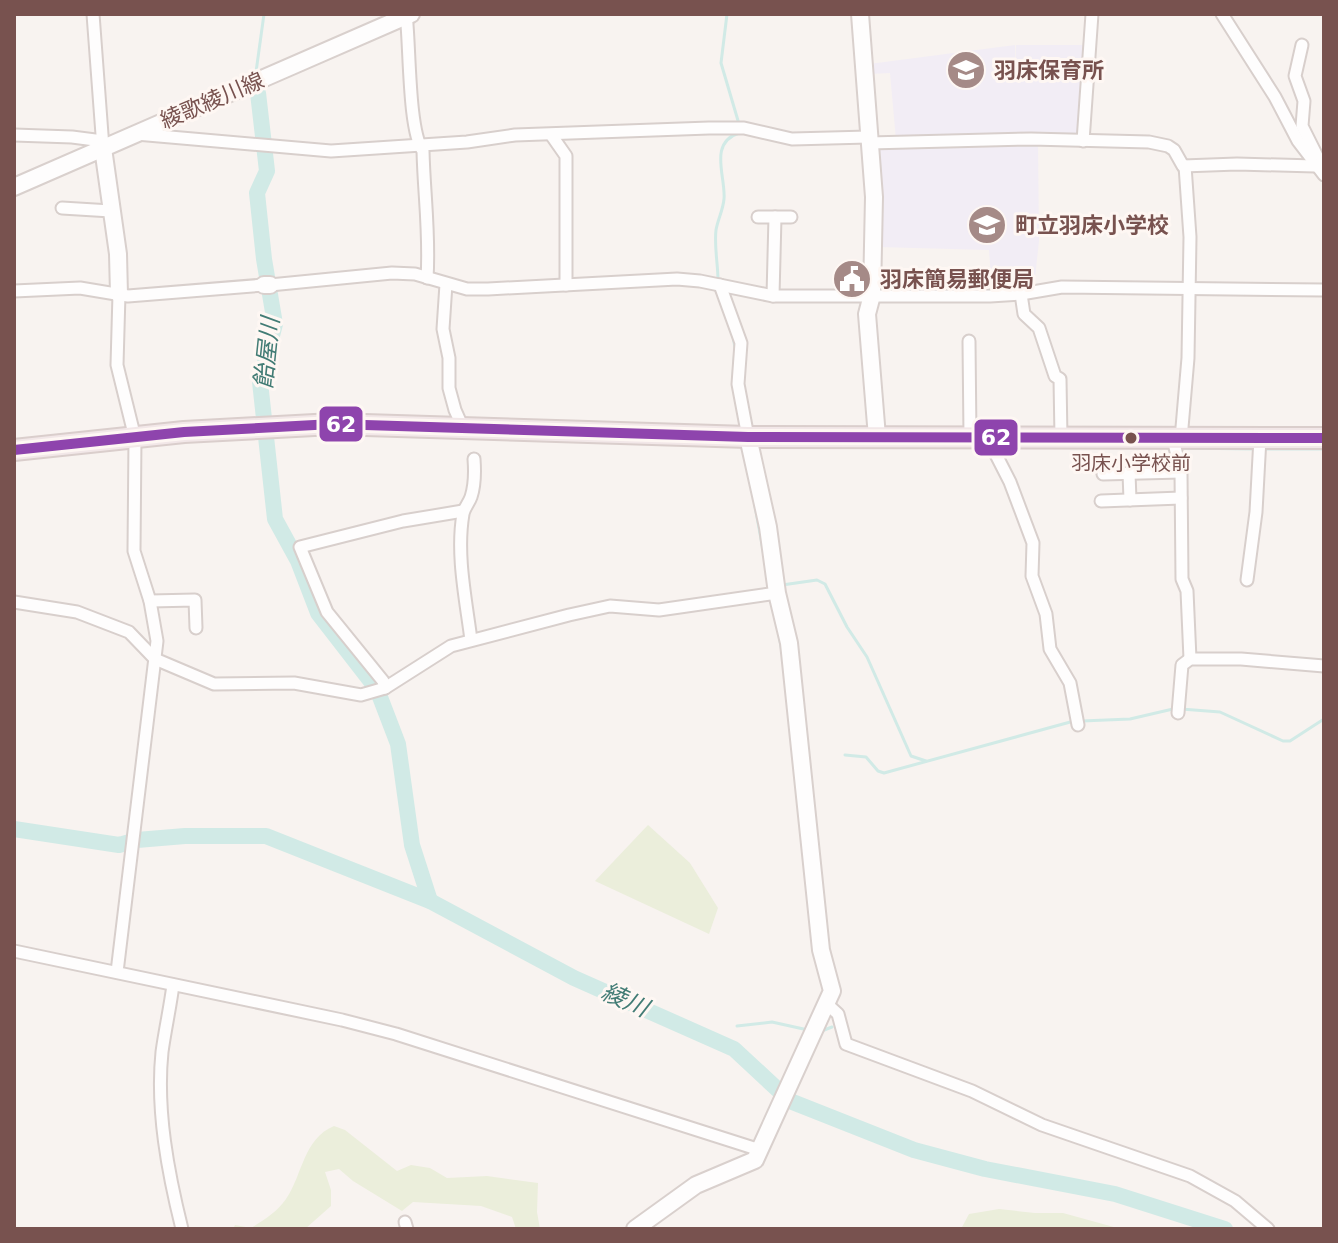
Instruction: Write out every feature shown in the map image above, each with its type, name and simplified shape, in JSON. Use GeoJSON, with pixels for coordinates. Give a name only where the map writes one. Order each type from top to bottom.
{"type":"FeatureCollection","features":[{"type":"Feature","properties":{"kind":"highway"},"geometry":{"type":"LineString","coordinates":[[14,450],[184,432],[333,424],[748,437],[1177,439],[1260,445],[1324,438]]}},
{"type":"Feature","properties":{"kind":"street"},"geometry":{"type":"LineString","coordinates":[[93,14],[103,144],[118,254],[117,365],[135,438],[134,551],[150,601],[157,641],[119,967]]}},
{"type":"Feature","properties":{"kind":"street"},"geometry":{"type":"LineString","coordinates":[[860,14],[874,197],[872,295],[867,314],[877,437]]}},
{"type":"Feature","properties":{"kind":"street"},"geometry":{"type":"LineString","coordinates":[[1083,141],[1092,14]]}},
{"type":"Feature","properties":{"kind":"street"},"geometry":{"type":"LineString","coordinates":[[1222,14],[1321,166]]}},
{"type":"Feature","properties":{"kind":"street"},"geometry":{"type":"LineString","coordinates":[[408,15],[414,113],[419,146],[423,151],[429,238],[427,278]]}},
{"type":"Feature","properties":{"kind":"street","name":"綾歌綾川線"},"geometry":{"type":"LineString","coordinates":[[14,187],[103,144],[134,134],[408,15]]}},
{"type":"Feature","properties":{"kind":"street"},"geometry":{"type":"LineString","coordinates":[[1302,45],[1295,76],[1304,101],[1302,126],[1321,166]]}},
{"type":"Feature","properties":{"kind":"street"},"geometry":{"type":"LineString","coordinates":[[134,134],[331,151],[419,146],[515,135],[744,128],[792,139],[1031,139],[1149,142],[1168,146],[1185,166],[1190,237],[1188,358],[1177,439],[1181,472],[1182,579],[1187,591],[1190,659]]}},
{"type":"Feature","properties":{"kind":"street"},"geometry":{"type":"LineString","coordinates":[[14,135],[72,137],[103,144]]}},
{"type":"Feature","properties":{"kind":"street"},"geometry":{"type":"LineString","coordinates":[[552,136],[566,156],[566,285]]}},
{"type":"Feature","properties":{"kind":"street"},"geometry":{"type":"LineString","coordinates":[[1185,166],[1321,166]]}},
{"type":"Feature","properties":{"kind":"street"},"geometry":{"type":"LineString","coordinates":[[62,208],[111,211]]}},
{"type":"Feature","properties":{"kind":"street"},"geometry":{"type":"LineString","coordinates":[[758,217],[791,217]]}},
{"type":"Feature","properties":{"kind":"street"},"geometry":{"type":"LineString","coordinates":[[773,296],[775,217]]}},
{"type":"Feature","properties":{"kind":"street"},"geometry":{"type":"LineString","coordinates":[[14,291],[80,288],[128,296],[392,273],[488,289],[677,279],[773,296],[1021,294],[1062,287],[1324,290]]}},
{"type":"Feature","properties":{"kind":"street"},"geometry":{"type":"LineString","coordinates":[[446,284],[443,329],[449,358],[449,388],[463,428]]}},
{"type":"Feature","properties":{"kind":"street"},"geometry":{"type":"LineString","coordinates":[[635,1229],[696,1185],[755,1160],[832,991],[821,950],[789,643],[773,594],[768,527],[738,384],[741,343],[720,285]]}},
{"type":"Feature","properties":{"kind":"street"},"geometry":{"type":"LineString","coordinates":[[1021,294],[1024,314],[1039,328],[1055,376],[1060,379],[1061,438]]}},
{"type":"Feature","properties":{"kind":"street"},"geometry":{"type":"LineString","coordinates":[[969,341],[978,437],[1010,482],[1033,543],[1032,576],[1046,614],[1050,649],[1070,683],[1077,722]]}},
{"type":"Feature","properties":{"kind":"street"},"geometry":{"type":"LineString","coordinates":[[1247,580],[1260,445]]}},
{"type":"Feature","properties":{"kind":"street"},"geometry":{"type":"LineString","coordinates":[[471,640],[463,578],[463,511],[471,498],[474,459]]}},
{"type":"Feature","properties":{"kind":"street"},"geometry":{"type":"LineString","coordinates":[[1103,474],[1181,472]]}},
{"type":"Feature","properties":{"kind":"street"},"geometry":{"type":"LineString","coordinates":[[1129,473],[1130,500]]}},
{"type":"Feature","properties":{"kind":"street"},"geometry":{"type":"LineString","coordinates":[[1101,501],[1181,498]]}},
{"type":"Feature","properties":{"kind":"street"},"geometry":{"type":"LineString","coordinates":[[385,688],[383,681],[327,612],[300,547],[403,521],[463,511]]}},
{"type":"Feature","properties":{"kind":"street"},"geometry":{"type":"LineString","coordinates":[[14,602],[77,612],[129,632],[155,659],[214,684],[294,683],[361,695],[385,688],[451,646],[471,640],[610,606],[659,610],[773,594]]}},
{"type":"Feature","properties":{"kind":"street"},"geometry":{"type":"LineString","coordinates":[[150,601],[195,600],[196,628]]}},
{"type":"Feature","properties":{"kind":"street"},"geometry":{"type":"LineString","coordinates":[[1178,710],[1182,665],[1190,659],[1241,659],[1324,666]]}},
{"type":"Feature","properties":{"kind":"street"},"geometry":{"type":"LineString","coordinates":[[14,951],[119,967],[173,985],[396,1034],[762,1146]]}},
{"type":"Feature","properties":{"kind":"street"},"geometry":{"type":"LineString","coordinates":[[173,985],[162,1054],[163,1128],[182,1229]]}},
{"type":"Feature","properties":{"kind":"street"},"geometry":{"type":"LineString","coordinates":[[825,1007],[838,1014],[846,1044],[972,1091],[1042,1125],[1190,1176],[1235,1201],[1268,1229]]}},
{"type":"Feature","properties":{"kind":"shaded area"},"geometry":{"type":"Polygon","coordinates":[[[1015,45],[1015,75],[1016,45],[1087,45],[1081,136],[896,140],[890,73],[870,74],[869,64],[1015,45]]]}},
{"type":"Feature","properties":{"kind":"shaded area"},"geometry":{"type":"Polygon","coordinates":[[[1038,143],[1039,241],[1034,287],[992,292],[989,250],[877,247],[875,146],[1038,143]]]}},
{"type":"Feature","properties":{"kind":"green space"},"geometry":{"type":"Polygon","coordinates":[[[648,825],[690,863],[718,908],[709,934],[595,881],[648,825]]]}},
{"type":"Feature","properties":{"kind":"green space"},"geometry":{"type":"Polygon","coordinates":[[[334,1126],[345,1130],[397,1171],[411,1165],[430,1168],[447,1178],[487,1176],[538,1183],[540,1229],[516,1229],[512,1217],[481,1206],[413,1202],[402,1211],[339,1169],[325,1172],[331,1190],[331,1206],[305,1229],[233,1229],[235,1225],[251,1228],[279,1208],[292,1189],[316,1139],[334,1126]]]}},
{"type":"Feature","properties":{"kind":"green space"},"geometry":{"type":"Polygon","coordinates":[[[999,1209],[1063,1213],[1121,1229],[961,1229],[969,1214],[999,1209]]]}},
{"type":"Feature","properties":{"kind":"waterway","name":"飴屋川"},"geometry":{"type":"LineString","coordinates":[[256,72],[264,14]]}},
{"type":"Feature","properties":{"kind":"waterway"},"geometry":{"type":"LineString","coordinates":[[727,14],[721,63],[739,124]]}},
{"type":"Feature","properties":{"kind":"waterway","name":"飴屋川"},"geometry":{"type":"LineString","coordinates":[[258,93],[267,171],[257,193],[275,324],[260,382],[275,519],[298,561],[318,613],[373,684]]}},
{"type":"Feature","properties":{"kind":"waterway"},"geometry":{"type":"LineString","coordinates":[[718,280],[716,236],[724,199],[721,152],[724,144],[739,133]]}},
{"type":"Feature","properties":{"kind":"waterway"},"geometry":{"type":"LineString","coordinates":[[733,336],[733,376]]}},
{"type":"Feature","properties":{"kind":"waterway"},"geometry":{"type":"LineString","coordinates":[[1181,448],[1256,449]]}},
{"type":"Feature","properties":{"kind":"waterway"},"geometry":{"type":"LineString","coordinates":[[1264,449],[1324,449]]}},
{"type":"Feature","properties":{"kind":"waterway"},"geometry":{"type":"LineString","coordinates":[[755,506],[765,561]]}},
{"type":"Feature","properties":{"kind":"waterway"},"geometry":{"type":"LineString","coordinates":[[782,585],[817,580],[825,584],[867,657],[911,756],[926,761]]}},
{"type":"Feature","properties":{"kind":"waterway"},"geometry":{"type":"LineString","coordinates":[[779,635],[782,652]]}},
{"type":"Feature","properties":{"kind":"waterway","name":"飴屋川"},"geometry":{"type":"LineString","coordinates":[[380,697],[398,744],[412,845],[430,901]]}},
{"type":"Feature","properties":{"kind":"waterway"},"geometry":{"type":"LineString","coordinates":[[1082,721],[1130,719],[1173,709]]}},
{"type":"Feature","properties":{"kind":"waterway"},"geometry":{"type":"LineString","coordinates":[[1181,709],[1220,712],[1283,741],[1290,741],[1324,719]]}},
{"type":"Feature","properties":{"kind":"waterway"},"geometry":{"type":"LineString","coordinates":[[845,755],[866,757],[878,771],[884,773],[1074,721]]}},
{"type":"Feature","properties":{"kind":"waterway","name":"綾川"},"geometry":{"type":"LineString","coordinates":[[14,829],[119,845],[137,840],[185,836],[266,836],[430,901],[574,978],[734,1049],[790,1101],[914,1150],[985,1169],[1115,1194],[1225,1229]]}},
{"type":"Feature","properties":{"kind":"waterway"},"geometry":{"type":"LineString","coordinates":[[737,1026],[772,1022],[808,1030]]}},
{"type":"Feature","properties":{"kind":"waterway"},"geometry":{"type":"LineString","coordinates":[[819,1032],[832,1027]]}},
{"type":"Feature","properties":{"kind":"transit line","name":"62"},"geometry":{"type":"LineString","coordinates":[[14,450],[184,432],[333,424],[748,437],[1324,438]]}},
{"type":"Feature","properties":{"kind":"place","name":"羽床保育所"},"geometry":{"type":"Point","coordinates":[966,70]}},
{"type":"Feature","properties":{"kind":"place","name":"町立羽床小学校"},"geometry":{"type":"Point","coordinates":[987,225]}},
{"type":"Feature","properties":{"kind":"place","name":"羽床簡易郵便局"},"geometry":{"type":"Point","coordinates":[852,279]}},
{"type":"Feature","properties":{"kind":"place","name":"羽床小学校前"},"geometry":{"type":"Point","coordinates":[1131,438]}}]}
